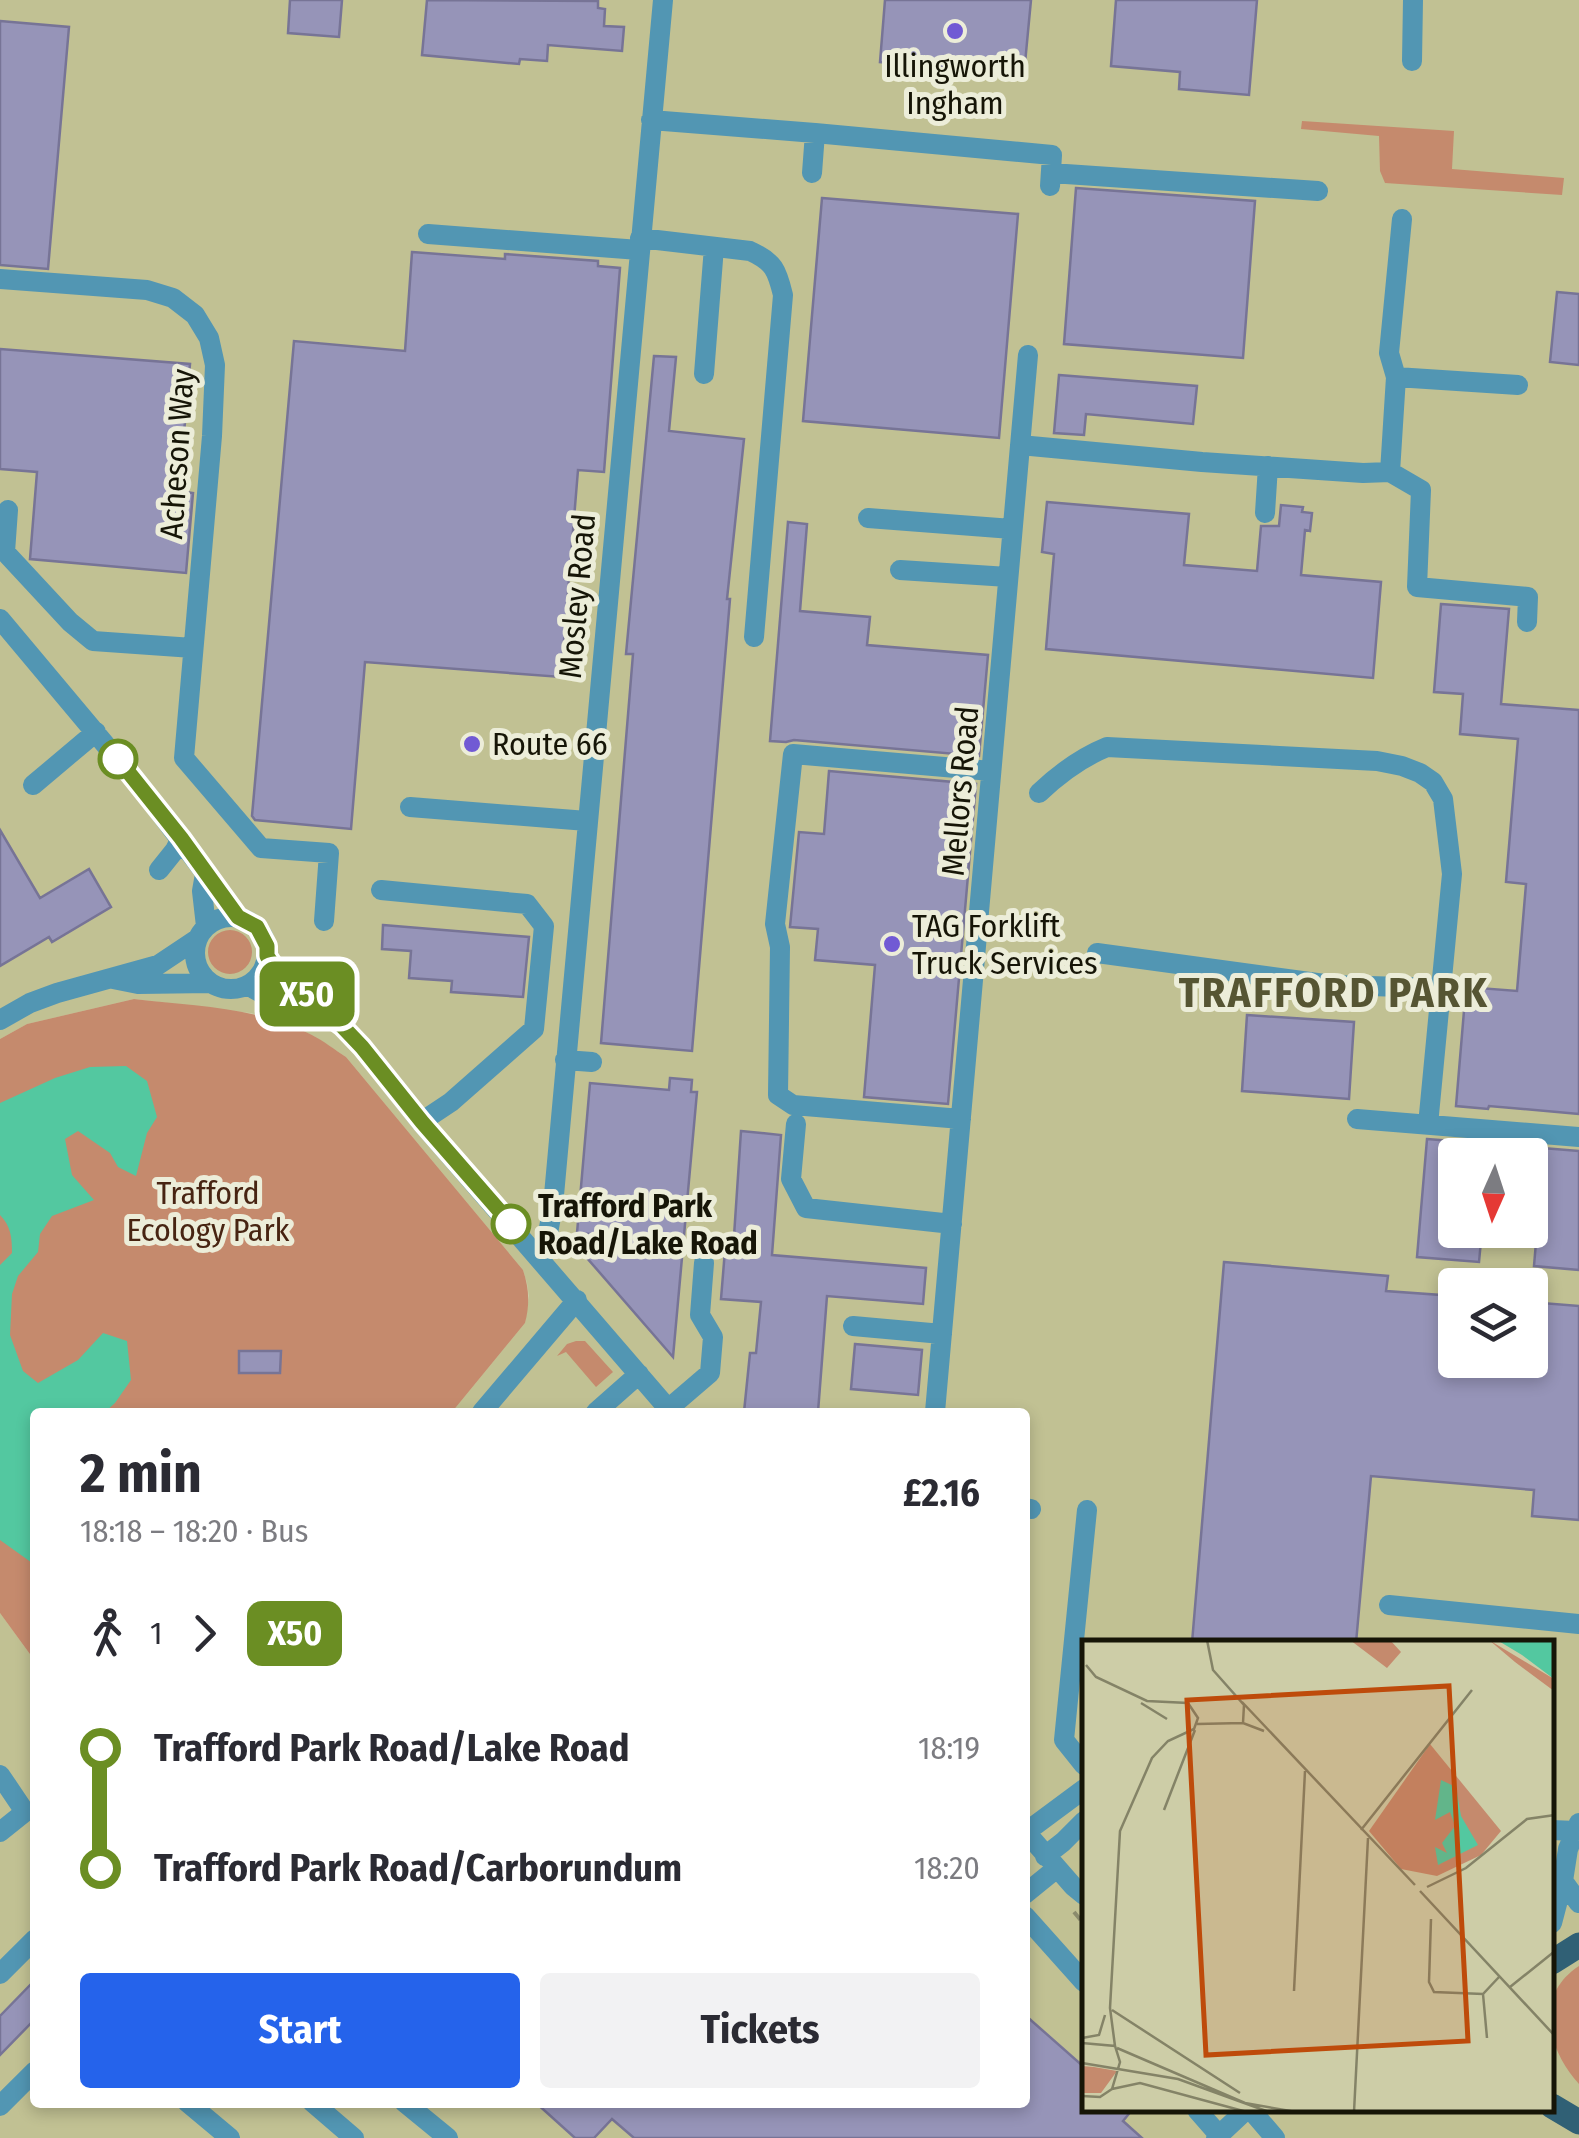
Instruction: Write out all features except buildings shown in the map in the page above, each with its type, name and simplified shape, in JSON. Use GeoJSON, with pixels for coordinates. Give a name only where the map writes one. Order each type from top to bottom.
{"type":"FeatureCollection","features":[{"type":"Feature","properties":{"kind":"main road"},"geometry":{"type":"LineString","coordinates":[[1554,1961],[1579,1945]]}},
{"type":"Feature","properties":{"kind":"main road"},"geometry":{"type":"LineString","coordinates":[[1554,2107],[1579,2122]]}},
{"type":"Feature","properties":{"kind":"street","name":"Mosley Road"},"geometry":{"type":"LineString","coordinates":[[537,1253],[546,1244],[549,1232],[663,0]]}},
{"type":"Feature","properties":{"kind":"street"},"geometry":{"type":"LineString","coordinates":[[1412,60],[1413,0]]}},
{"type":"Feature","properties":{"kind":"street"},"geometry":{"type":"LineString","coordinates":[[651,120],[1052,155],[1050,180],[1318,192]]}},
{"type":"Feature","properties":{"kind":"street"},"geometry":{"type":"LineString","coordinates":[[812,173],[816,134]]}},
{"type":"Feature","properties":{"kind":"street"},"geometry":{"type":"LineString","coordinates":[[1390,472],[1396,377],[1389,352],[1402,219]]}},
{"type":"Feature","properties":{"kind":"street"},"geometry":{"type":"LineString","coordinates":[[428,234],[750,251],[766,258],[778,272],[782,295],[754,637]]}},
{"type":"Feature","properties":{"kind":"street"},"geometry":{"type":"LineString","coordinates":[[704,374],[714,248]]}},
{"type":"Feature","properties":{"kind":"street","name":"Acheson Way"},"geometry":{"type":"LineString","coordinates":[[0,279],[161,293],[195,315],[210,338],[215,365],[212,436],[184,758],[262,848],[328,854],[324,922]]}},
{"type":"Feature","properties":{"kind":"street","name":"Mellors Road"},"geometry":{"type":"LineString","coordinates":[[934,1408],[1028,354]]}},
{"type":"Feature","properties":{"kind":"street"},"geometry":{"type":"LineString","coordinates":[[1396,377],[1518,385]]}},
{"type":"Feature","properties":{"kind":"street"},"geometry":{"type":"LineString","coordinates":[[1020,445],[1390,472],[1421,490],[1417,587],[1528,597],[1526,622]]}},
{"type":"Feature","properties":{"kind":"street"},"geometry":{"type":"LineString","coordinates":[[1265,513],[1268,466]]}},
{"type":"Feature","properties":{"kind":"street"},"geometry":{"type":"LineString","coordinates":[[8,510],[5,552],[93,641],[193,648]]}},
{"type":"Feature","properties":{"kind":"street"},"geometry":{"type":"LineString","coordinates":[[868,518],[1012,529]]}},
{"type":"Feature","properties":{"kind":"street"},"geometry":{"type":"LineString","coordinates":[[900,570],[1008,577]]}},
{"type":"Feature","properties":{"kind":"street"},"geometry":{"type":"LineString","coordinates":[[0,618],[181,838],[238,917]]}},
{"type":"Feature","properties":{"kind":"street"},"geometry":{"type":"LineString","coordinates":[[33,785],[96,732]]}},
{"type":"Feature","properties":{"kind":"street"},"geometry":{"type":"LineString","coordinates":[[1039,793],[1060,772],[1106,747],[1377,761],[1402,766],[1434,782],[1443,799],[1452,874],[1428,1124]]}},
{"type":"Feature","properties":{"kind":"street"},"geometry":{"type":"LineString","coordinates":[[961,1119],[792,1104],[778,1095],[780,948],[775,924],[794,754],[992,771]]}},
{"type":"Feature","properties":{"kind":"street"},"geometry":{"type":"LineString","coordinates":[[410,807],[587,821]]}},
{"type":"Feature","properties":{"kind":"street"},"geometry":{"type":"LineString","coordinates":[[159,870],[181,838]]}},
{"type":"Feature","properties":{"kind":"street"},"geometry":{"type":"LineString","coordinates":[[205,874],[201,932],[194,951],[196,964],[211,984]]}},
{"type":"Feature","properties":{"kind":"street"},"geometry":{"type":"LineString","coordinates":[[382,890],[527,904],[544,926],[534,1030],[422,1122]]}},
{"type":"Feature","properties":{"kind":"street"},"geometry":{"type":"LineString","coordinates":[[0,1020],[57,994],[158,965],[216,919],[238,917],[257,927],[267,946],[264,968],[248,985],[229,989],[211,984],[138,984],[113,979]]}},
{"type":"Feature","properties":{"kind":"street"},"geometry":{"type":"LineString","coordinates":[[1097,953],[1332,985],[1441,988]]}},
{"type":"Feature","properties":{"kind":"street"},"geometry":{"type":"LineString","coordinates":[[267,956],[275,968],[300,984],[318,1008],[362,1047],[667,1408]]}},
{"type":"Feature","properties":{"kind":"street"},"geometry":{"type":"LineString","coordinates":[[248,985],[261,994],[298,1007],[318,1008]]}},
{"type":"Feature","properties":{"kind":"street"},"geometry":{"type":"LineString","coordinates":[[565,1060],[592,1062]]}},
{"type":"Feature","properties":{"kind":"street"},"geometry":{"type":"LineString","coordinates":[[1356,1118],[1579,1138]]}},
{"type":"Feature","properties":{"kind":"street"},"geometry":{"type":"LineString","coordinates":[[796,1124],[791,1179],[806,1208],[952,1224]]}},
{"type":"Feature","properties":{"kind":"street"},"geometry":{"type":"LineString","coordinates":[[673,1408],[710,1374],[713,1337],[700,1315],[704,1263]]}},
{"type":"Feature","properties":{"kind":"street"},"geometry":{"type":"LineString","coordinates":[[485,1408],[576,1300]]}},
{"type":"Feature","properties":{"kind":"street"},"geometry":{"type":"LineString","coordinates":[[852,1326],[942,1334]]}},
{"type":"Feature","properties":{"kind":"street"},"geometry":{"type":"LineString","coordinates":[[600,1408],[638,1374]]}},
{"type":"Feature","properties":{"kind":"street"},"geometry":{"type":"LineString","coordinates":[[1082,1762],[1064,1740],[1087,1510]]}},
{"type":"Feature","properties":{"kind":"street"},"geometry":{"type":"LineString","coordinates":[[1389,1605],[1579,1624]]}},
{"type":"Feature","properties":{"kind":"street"},"geometry":{"type":"LineString","coordinates":[[0,1774],[25,1812],[0,1832]]}},
{"type":"Feature","properties":{"kind":"street"},"geometry":{"type":"LineString","coordinates":[[1030,1829],[1082,1791]]}},
{"type":"Feature","properties":{"kind":"street"},"geometry":{"type":"LineString","coordinates":[[1030,1888],[1082,1823]]}},
{"type":"Feature","properties":{"kind":"street"},"geometry":{"type":"LineString","coordinates":[[1554,1915],[1568,1848],[1577,1827]]}},
{"type":"Feature","properties":{"kind":"street"},"geometry":{"type":"LineString","coordinates":[[1030,1837],[1082,1894]]}},
{"type":"Feature","properties":{"kind":"street"},"geometry":{"type":"LineString","coordinates":[[1563,1881],[1579,1903]]}},
{"type":"Feature","properties":{"kind":"street"},"geometry":{"type":"LineString","coordinates":[[1030,1922],[1082,1980]]}},
{"type":"Feature","properties":{"kind":"street"},"geometry":{"type":"LineString","coordinates":[[0,1974],[30,1944]]}},
{"type":"Feature","properties":{"kind":"street"},"geometry":{"type":"LineString","coordinates":[[0,2106],[30,2076]]}},
{"type":"Feature","properties":{"kind":"street"},"geometry":{"type":"LineString","coordinates":[[194,2108],[230,2138]]}},
{"type":"Feature","properties":{"kind":"street"},"geometry":{"type":"LineString","coordinates":[[319,2108],[354,2138]]}},
{"type":"Feature","properties":{"kind":"street"},"geometry":{"type":"LineString","coordinates":[[411,2108],[448,2138]]}},
{"type":"Feature","properties":{"kind":"street"},"geometry":{"type":"LineString","coordinates":[[1199,2113],[1217,2137],[1245,2113]]}},
{"type":"Feature","properties":{"kind":"street"},"geometry":{"type":"LineString","coordinates":[[1252,2113],[1275,2138]]}},
{"type":"Feature","properties":{"kind":"shaded area"},"geometry":{"type":"Polygon","coordinates":[[[0,0],[1579,0],[1579,2138],[0,2138],[0,1613],[30,1654],[30,2108],[1030,2108],[1030,1408],[455,1408],[525,1323],[529,1296],[523,1270],[346,1057],[314,1036],[251,1013],[134,999],[27,1024],[0,1039],[0,0]]]}},
{"type":"Feature","properties":{"kind":"shaded area"},"geometry":{"type":"Polygon","coordinates":[[[126,1066],[147,1081],[157,1117],[147,1133],[136,1176],[118,1167],[110,1153],[78,1131],[65,1139],[72,1175],[94,1200],[52,1216],[40,1234],[38,1252],[18,1276],[12,1294],[10,1335],[23,1371],[38,1383],[78,1360],[103,1333],[127,1341],[131,1380],[109,1408],[30,1408],[30,1561],[0,1540],[0,1265],[12,1253],[10,1232],[0,1215],[0,1103],[90,1067],[126,1066]]]}},
{"type":"Feature","properties":{"kind":"green space"},"geometry":{"type":"Polygon","coordinates":[[[1302,121],[1454,131],[1452,169],[1564,178],[1562,195],[1385,183],[1380,171],[1379,136],[1301,129],[1302,121]]]}},
{"type":"Feature","properties":{"kind":"green space"},"geometry":{"type":"Polygon","coordinates":[[[230,930],[245,937],[252,952],[245,967],[230,974],[215,967],[208,952],[215,937],[230,930]]]}},
{"type":"Feature","properties":{"kind":"green space","name":"Trafford Ecology Park"},"geometry":{"type":"Polygon","coordinates":[[[134,999],[225,1009],[270,1019],[312,1035],[346,1057],[523,1270],[528,1290],[525,1323],[455,1408],[30,1408],[30,1654],[0,1613],[0,1039],[27,1024],[134,999]]]}},
{"type":"Feature","properties":{"kind":"green space"},"geometry":{"type":"Polygon","coordinates":[[[585,1341],[613,1372],[596,1387],[566,1352],[557,1356],[567,1344],[585,1341]]]}},
{"type":"Feature","properties":{"kind":"green space"},"geometry":{"type":"Polygon","coordinates":[[[1579,1966],[1579,2084],[1554,2042],[1554,1996],[1565,1978],[1579,1966]]]}},
{"type":"Feature","properties":{"kind":"bus line","name":"X50"},"geometry":{"type":"LineString","coordinates":[[118,759],[238,917],[257,927],[275,968],[300,984],[318,1008],[362,1047],[511,1224]]}},
{"type":"Feature","properties":{"kind":"place","name":"Illingworth Ingham"},"geometry":{"type":"Point","coordinates":[955,31]}},
{"type":"Feature","properties":{"kind":"place","name":"Route 66"},"geometry":{"type":"Point","coordinates":[472,744]}},
{"type":"Feature","properties":{"kind":"place","name":"TAG Forklift Truck Services"},"geometry":{"type":"Point","coordinates":[892,944]}},
{"type":"Feature","properties":{"kind":"place","name":"Trafford Park Road/Lake Road"},"geometry":{"type":"Point","coordinates":[511,1224]}},
{"type":"Feature","properties":{"kind":"district","name":"TRAFFORD PARK"},"geometry":{"type":"Point","coordinates":[1334,993]}}]}
